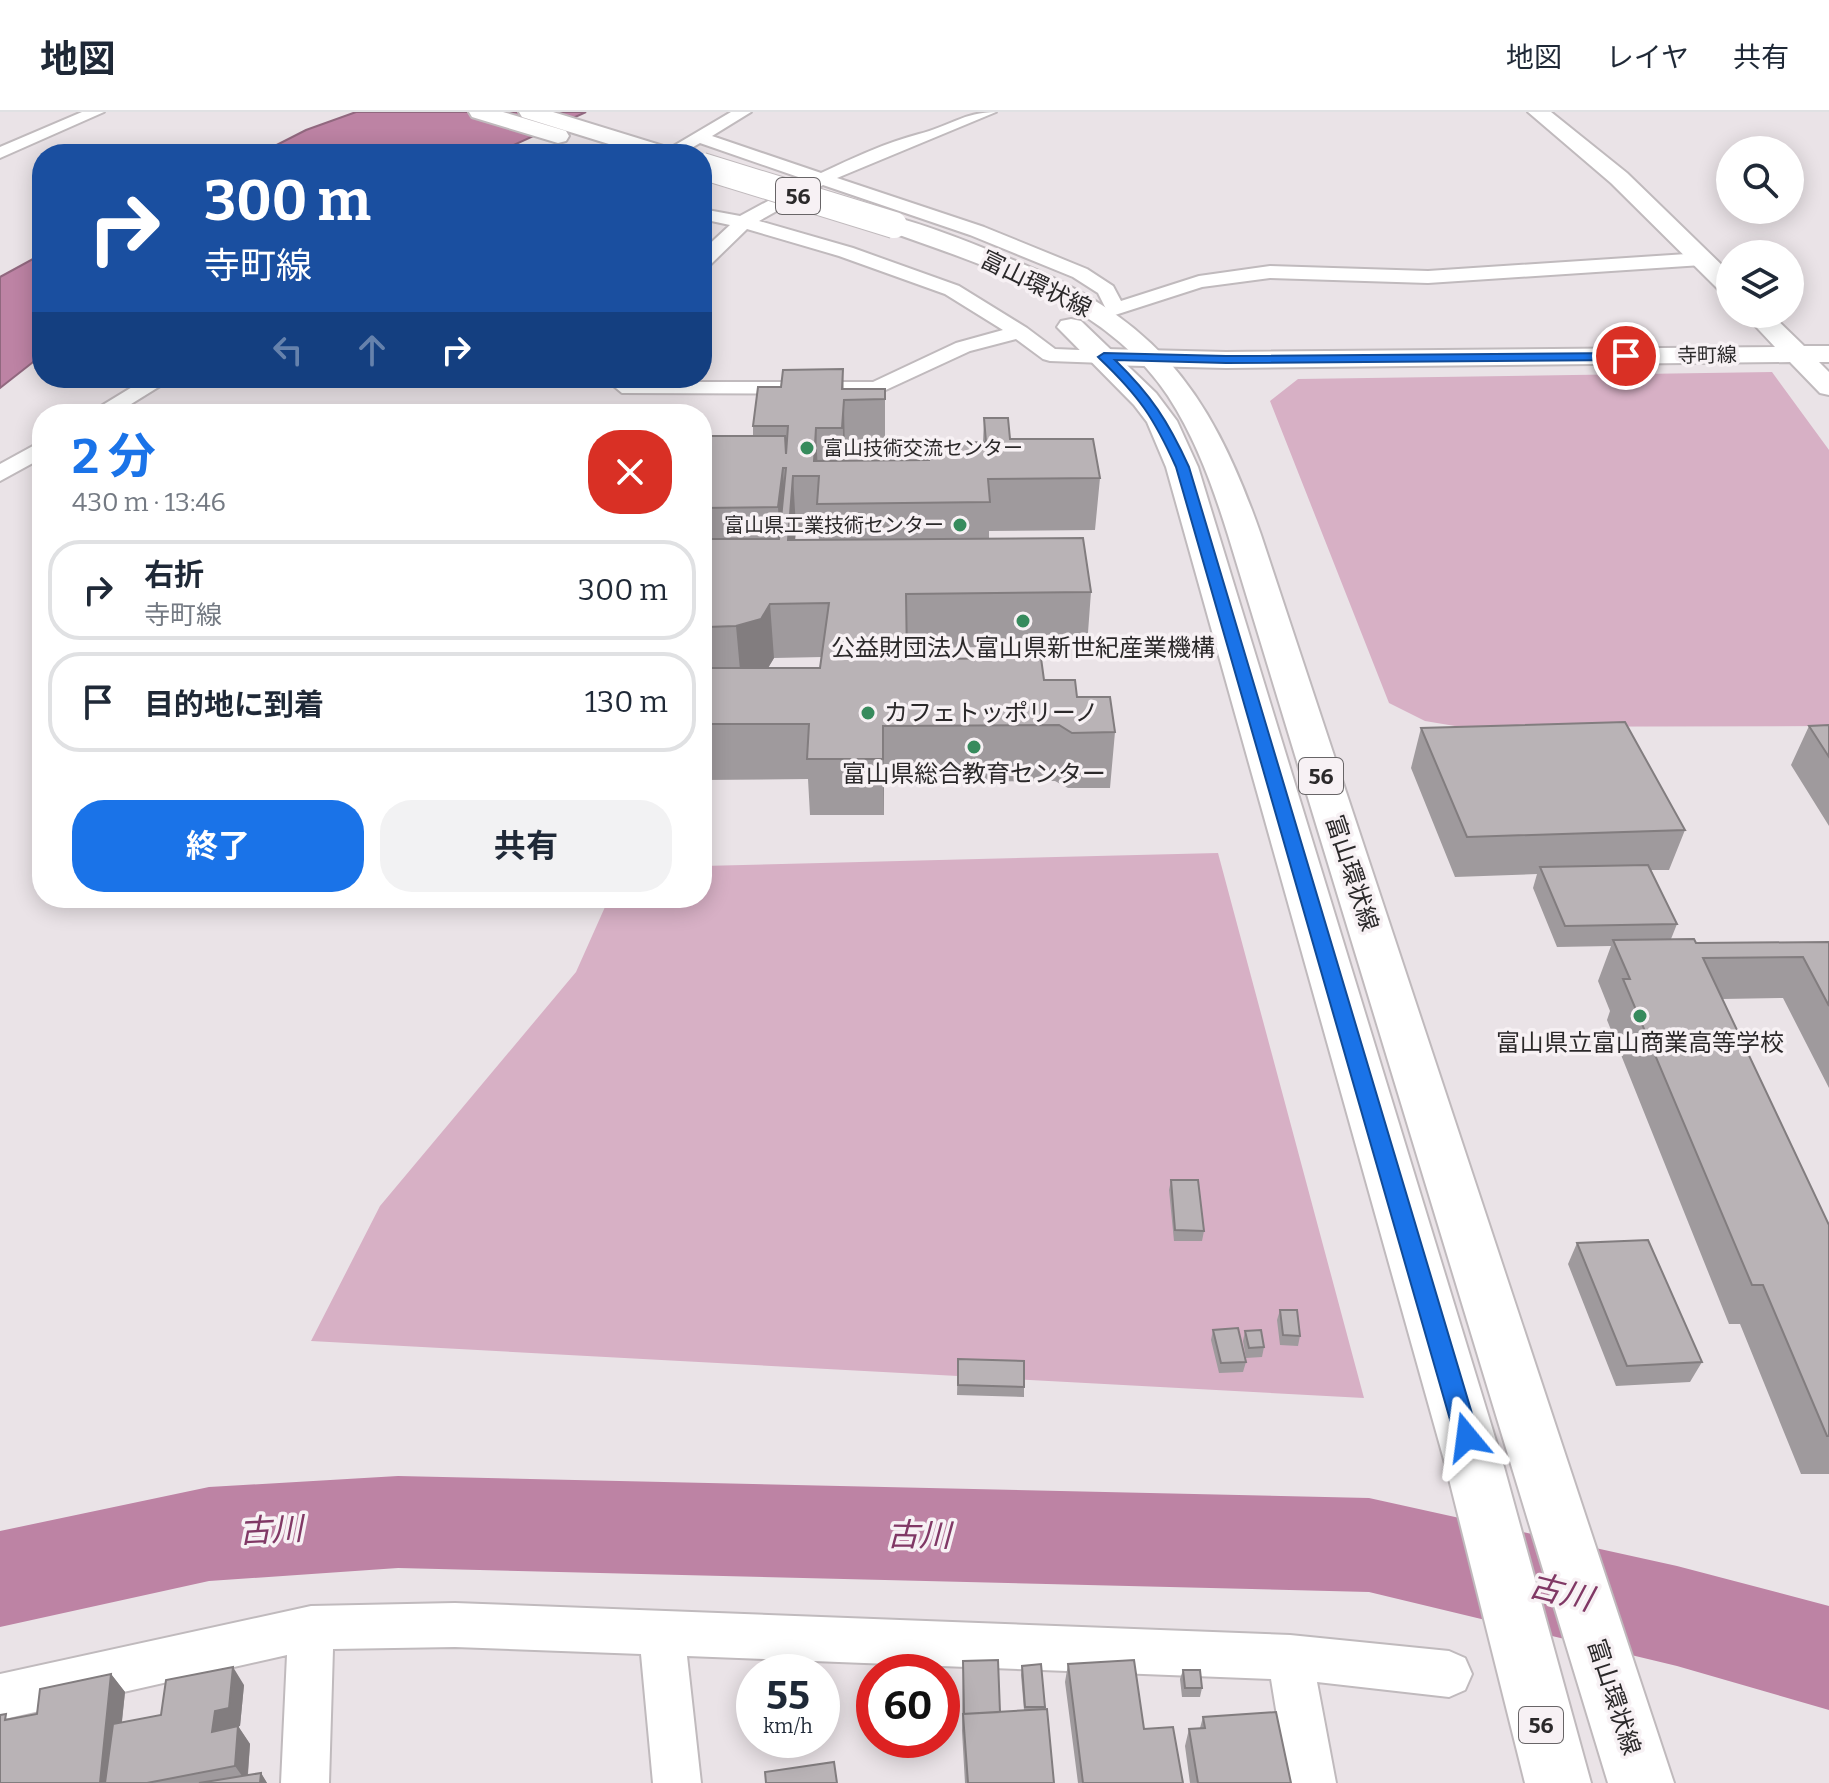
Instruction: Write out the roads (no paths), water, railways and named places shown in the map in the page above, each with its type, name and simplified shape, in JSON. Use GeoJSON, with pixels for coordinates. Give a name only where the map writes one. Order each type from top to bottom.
{"type":"FeatureCollection","features":[{"type":"Feature","properties":{"kind":"main road"},"geometry":{"type":"LineString","coordinates":[[480,112],[581,144]]}},
{"type":"Feature","properties":{"kind":"main road"},"geometry":{"type":"LineString","coordinates":[[530,112],[634,144]]}},
{"type":"Feature","properties":{"kind":"main road","name":"富山環状線"},"geometry":{"type":"LineString","coordinates":[[712,170],[884,231],[1018,293],[1075,329],[1132,383],[1162,421],[1182,467],[1475,1467],[1525,1667],[1558,1783]]}},
{"type":"Feature","properties":{"kind":"main road","name":"富山環状線"},"geometry":{"type":"LineString","coordinates":[[712,185],[980,255],[1069,296],[1104,317],[1153,357],[1181,392],[1219,463],[1274,627],[1641,1783]]}},
{"type":"Feature","properties":{"kind":"street"},"geometry":{"type":"LineString","coordinates":[[0,153],[96,112]]}},
{"type":"Feature","properties":{"kind":"street"},"geometry":{"type":"LineString","coordinates":[[688,144],[743,112]]}},
{"type":"Feature","properties":{"kind":"street"},"geometry":{"type":"LineString","coordinates":[[712,252],[743,222],[823,178],[906,141],[923,139],[988,112]]}},
{"type":"Feature","properties":{"kind":"street"},"geometry":{"type":"LineString","coordinates":[[1538,112],[1619,178],[1716,273]]}},
{"type":"Feature","properties":{"kind":"street"},"geometry":{"type":"LineString","coordinates":[[701,138],[977,231],[1080,273],[1106,290],[1115,309],[1199,282],[1270,272],[1428,277],[1702,259]]}},
{"type":"Feature","properties":{"kind":"street"},"geometry":{"type":"LineString","coordinates":[[712,216],[846,252],[952,290],[1020,332],[1050,355],[1104,357]]}},
{"type":"Feature","properties":{"kind":"street"},"geometry":{"type":"LineString","coordinates":[[1771,328],[1829,387]]}},
{"type":"Feature","properties":{"kind":"street"},"geometry":{"type":"LineString","coordinates":[[630,388],[877,388],[963,347],[1020,332]]}},
{"type":"Feature","properties":{"kind":"street","name":"寺町線"},"geometry":{"type":"LineString","coordinates":[[1104,357],[1242,360],[1829,354]]}},
{"type":"Feature","properties":{"kind":"street"},"geometry":{"type":"LineString","coordinates":[[116,404],[144,388]]}},
{"type":"Feature","properties":{"kind":"street"},"geometry":{"type":"LineString","coordinates":[[0,474],[32,454]]}},
{"type":"Feature","properties":{"kind":"street"},"geometry":{"type":"LineString","coordinates":[[0,1697],[311,1628],[455,1625],[1290,1657],[1449,1674]]}},
{"type":"Feature","properties":{"kind":"street"},"geometry":{"type":"LineString","coordinates":[[305,1783],[311,1628]]}},
{"type":"Feature","properties":{"kind":"street"},"geometry":{"type":"LineString","coordinates":[[662,1633],[677,1783]]}},
{"type":"Feature","properties":{"kind":"street"},"geometry":{"type":"LineString","coordinates":[[1290,1657],[1312,1783]]}},
{"type":"Feature","properties":{"kind":"waterway","name":"古川"},"geometry":{"type":"LineString","coordinates":[[0,1579],[209,1534],[398,1522],[1369,1545],[1677,1616],[1829,1658]]}},
{"type":"Feature","properties":{"kind":"place","name":"富山技術交流センター"},"geometry":{"type":"Point","coordinates":[807,448]}},
{"type":"Feature","properties":{"kind":"place","name":"富山県工業技術センター"},"geometry":{"type":"Point","coordinates":[960,525]}},
{"type":"Feature","properties":{"kind":"place","name":"公益財団法人富山県新世紀産業機構"},"geometry":{"type":"Point","coordinates":[1023,621]}},
{"type":"Feature","properties":{"kind":"place","name":"カフェトッポリーノ"},"geometry":{"type":"Point","coordinates":[868,713]}},
{"type":"Feature","properties":{"kind":"place","name":"富山県総合教育センター"},"geometry":{"type":"Point","coordinates":[974,747]}},
{"type":"Feature","properties":{"kind":"place","name":"富山県立富山商業高等学校"},"geometry":{"type":"Point","coordinates":[1640,1016]}}]}
